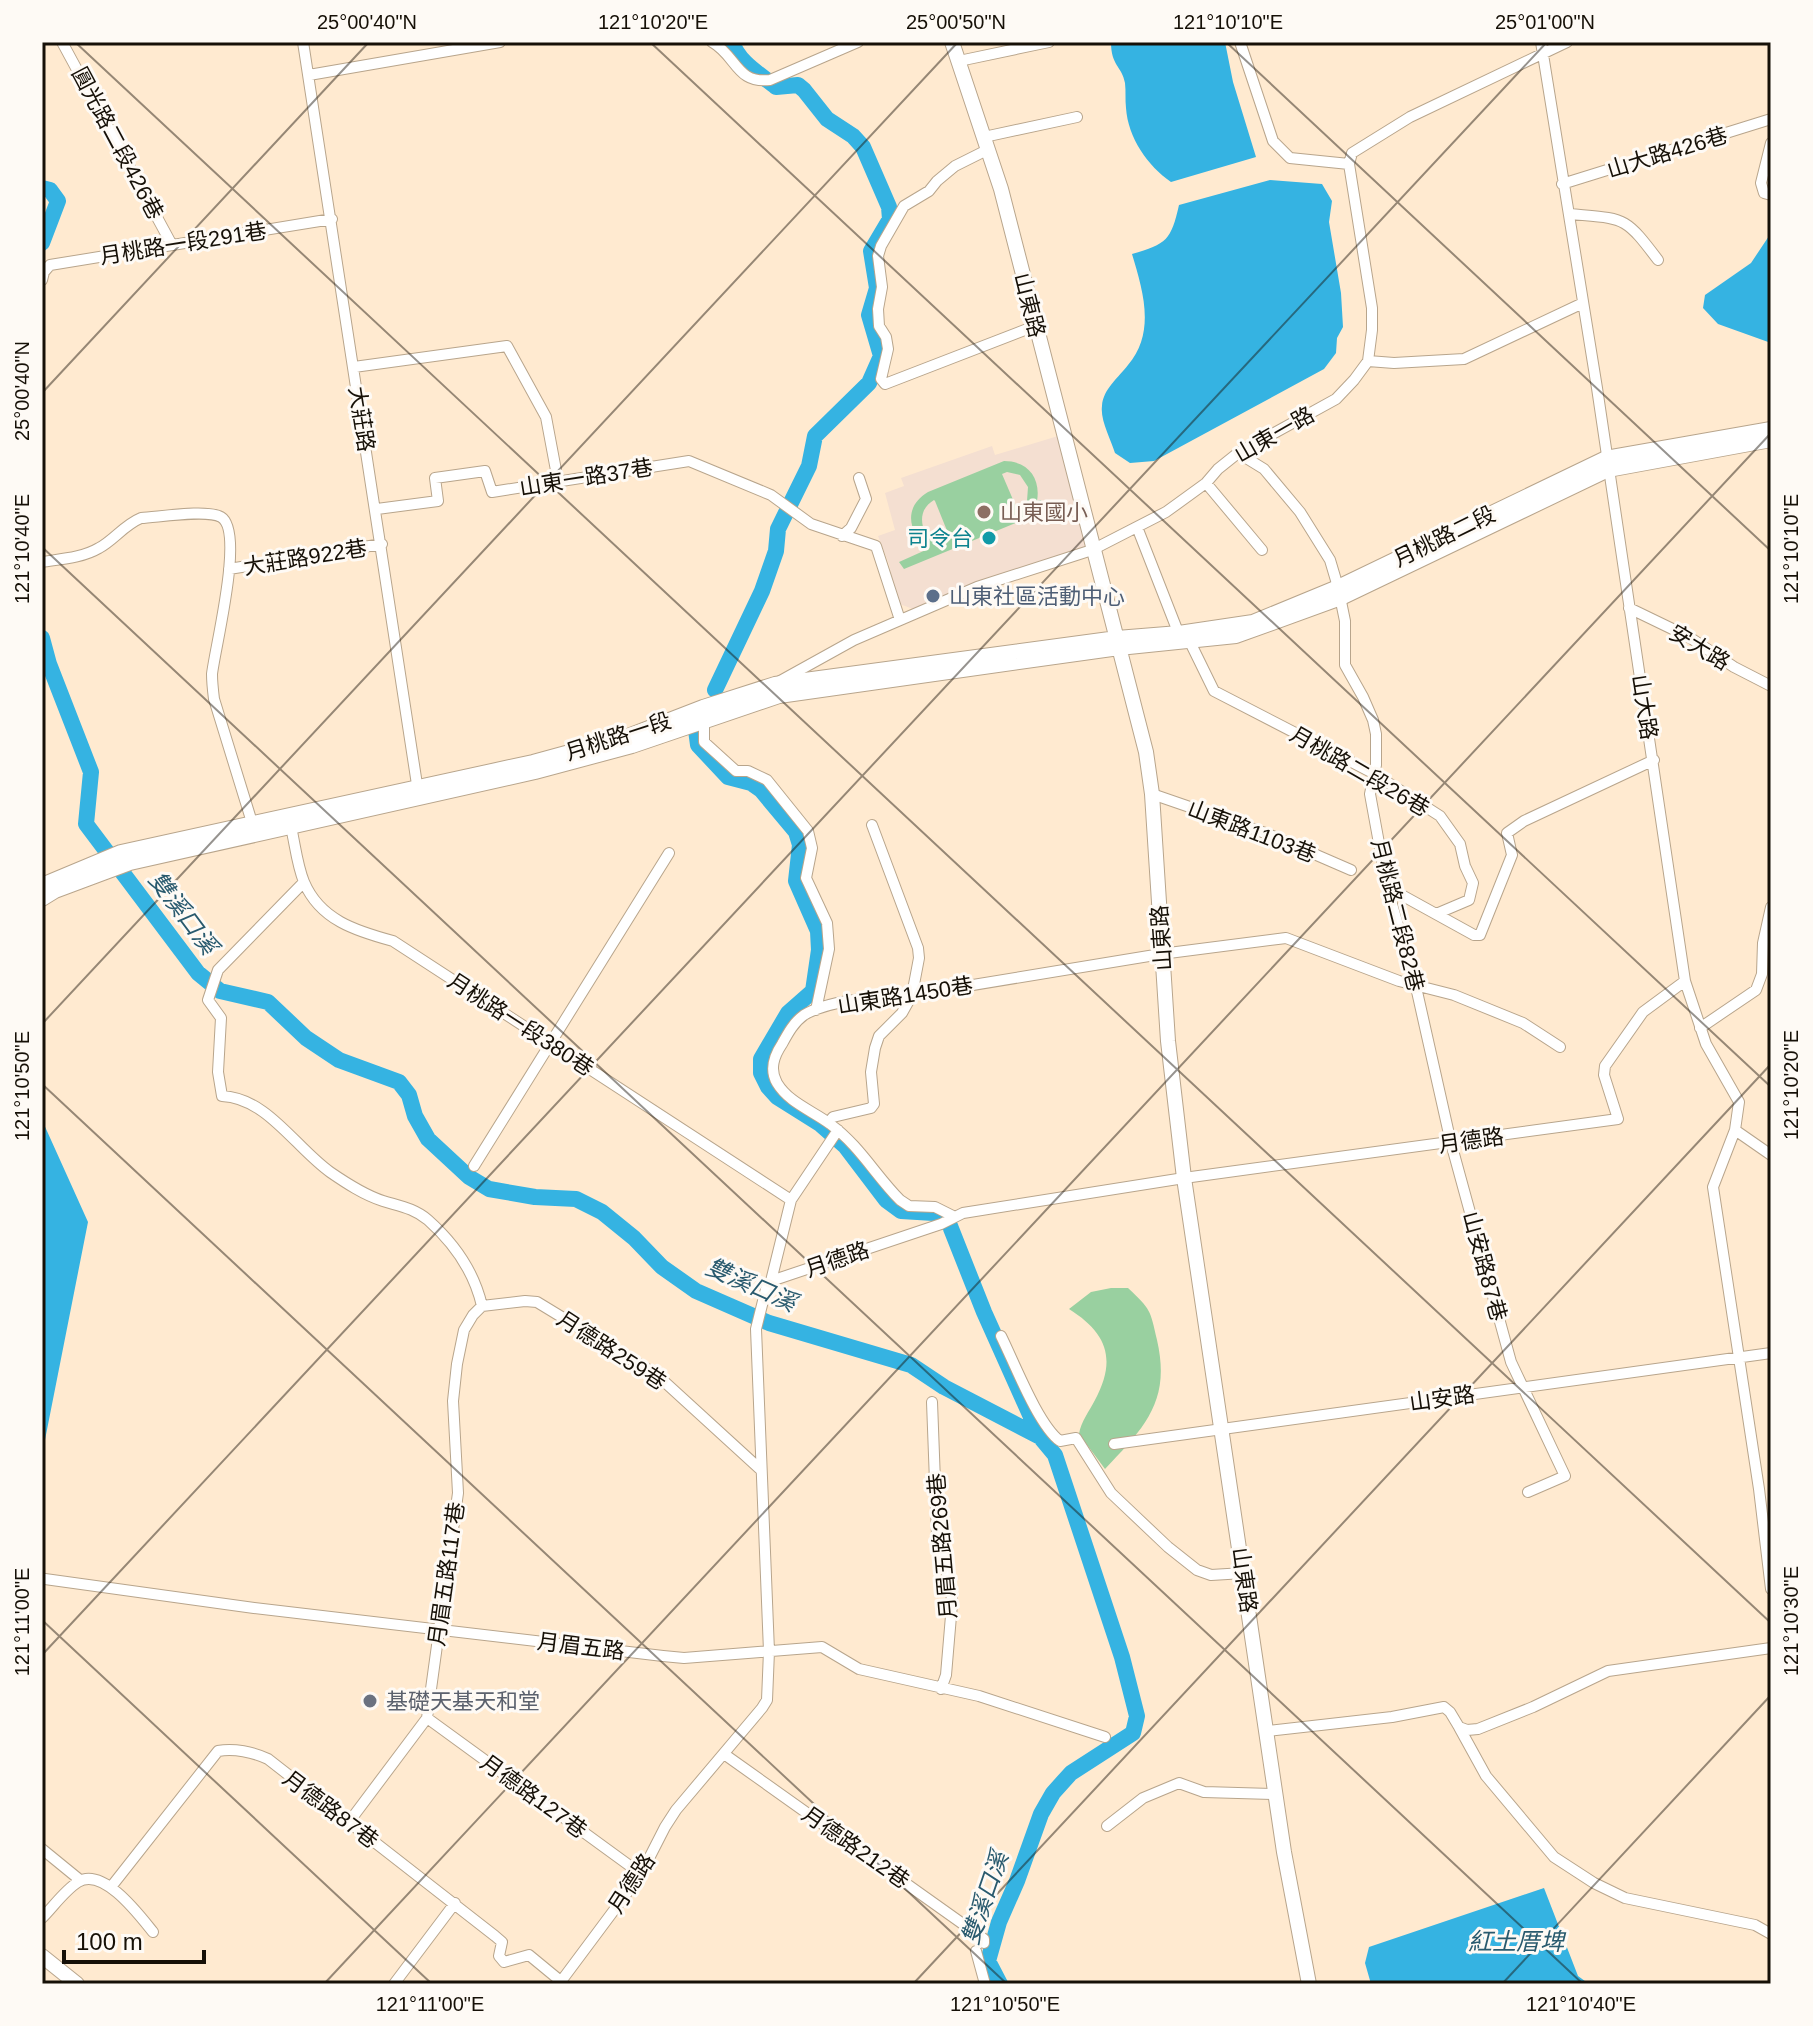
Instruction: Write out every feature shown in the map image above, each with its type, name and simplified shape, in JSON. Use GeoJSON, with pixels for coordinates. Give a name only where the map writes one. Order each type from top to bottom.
{"type":"FeatureCollection","features":[{"type":"Feature","properties":{"kind":"street","name":"圓光路二段426巷"},"geometry":{"type":"LineString","coordinates":[[62,42],[172,245]]}},
{"type":"Feature","properties":{"kind":"street","name":"大莊路"},"geometry":{"type":"LineString","coordinates":[[303,42],[418,792]]}},
{"type":"Feature","properties":{"kind":"street"},"geometry":{"type":"LineString","coordinates":[[309,75],[500,42]]}},
{"type":"Feature","properties":{"kind":"street"},"geometry":{"type":"LineString","coordinates":[[712,42],[720,46],[742,74],[755,81],[767,80],[858,42]]}},
{"type":"Feature","properties":{"kind":"street","name":"山東路"},"geometry":{"type":"LineString","coordinates":[[952,42],[987,143],[1146,752],[1152,794],[1168,1041],[1184,1178],[1284,1852],[1309,1984]]}},
{"type":"Feature","properties":{"kind":"street"},"geometry":{"type":"LineString","coordinates":[[959,61],[986,48],[1049,42]]}},
{"type":"Feature","properties":{"kind":"street"},"geometry":{"type":"LineString","coordinates":[[1240,42],[1273,141],[1290,158],[1349,164]]}},
{"type":"Feature","properties":{"kind":"street"},"geometry":{"type":"LineString","coordinates":[[1567,42],[1541,47],[1410,117],[1352,153],[1349,164],[1372,308],[1368,361],[1394,363],[1464,359],[1583,303]]}},
{"type":"Feature","properties":{"kind":"street","name":"山大路"},"geometry":{"type":"LineString","coordinates":[[1541,47],[1562,184],[1570,214],[1685,981],[1706,1044],[1739,1102],[1735,1130],[1713,1187],[1759,1489],[1771,1589]]}},
{"type":"Feature","properties":{"kind":"street"},"geometry":{"type":"LineString","coordinates":[[1035,326],[885,384],[881,379],[888,349],[886,337],[879,326],[882,287],[878,256],[904,206],[929,191],[955,166],[987,143],[1077,117]]}},
{"type":"Feature","properties":{"kind":"street","name":"山大路426巷"},"geometry":{"type":"LineString","coordinates":[[1562,184],[1771,119]]}},
{"type":"Feature","properties":{"kind":"street"},"geometry":{"type":"LineString","coordinates":[[1771,143],[1761,183],[1764,193],[1771,195]]}},
{"type":"Feature","properties":{"kind":"street"},"geometry":{"type":"LineString","coordinates":[[1570,214],[1625,222],[1658,260]]}},
{"type":"Feature","properties":{"kind":"street","name":"月桃路一段291巷"},"geometry":{"type":"LineString","coordinates":[[43,274],[50,265],[332,219]]}},
{"type":"Feature","properties":{"kind":"street"},"geometry":{"type":"LineString","coordinates":[[354,367],[507,346],[546,417],[558,481]]}},
{"type":"Feature","properties":{"kind":"street","name":"山東一路"},"geometry":{"type":"LineString","coordinates":[[777,690],[854,640],[977,587],[1092,550],[1166,512],[1206,483],[1238,453],[1336,399],[1368,361]]}},
{"type":"Feature","properties":{"kind":"street","name":"月桃路二段"},"geometry":{"type":"LineString","coordinates":[[1118,643],[1236,636],[1258,630],[1607,464],[1771,429]]}},
{"type":"Feature","properties":{"kind":"street","name":"月桃路二段"},"geometry":{"type":"LineString","coordinates":[[1607,464],[1771,440]]}},
{"type":"Feature","properties":{"kind":"street","name":"月桃路二段82巷"},"geometry":{"type":"LineString","coordinates":[[1238,453],[1264,469],[1300,512],[1330,560],[1340,592],[1345,621],[1345,665],[1373,720],[1376,734],[1370,794],[1387,887],[1416,987],[1451,1143]]}},
{"type":"Feature","properties":{"kind":"street","name":"山東一路37巷"},"geometry":{"type":"LineString","coordinates":[[377,509],[438,501],[435,478],[485,471],[492,492],[689,461],[771,495],[811,524],[842,536]]}},
{"type":"Feature","properties":{"kind":"street"},"geometry":{"type":"LineString","coordinates":[[842,536],[851,528],[866,499],[859,478]]}},
{"type":"Feature","properties":{"kind":"street"},"geometry":{"type":"LineString","coordinates":[[1206,483],[1262,550]]}},
{"type":"Feature","properties":{"kind":"street"},"geometry":{"type":"LineString","coordinates":[[42,562],[84,555],[101,548],[141,518],[211,514],[223,518],[228,524],[231,535],[229,569],[212,679],[214,699],[254,830]]}},
{"type":"Feature","properties":{"kind":"street","name":"月桃路二段26巷"},"geometry":{"type":"LineString","coordinates":[[1137,527],[1184,639],[1214,691],[1373,773],[1440,816],[1460,844],[1473,883],[1469,900],[1436,914]]}},
{"type":"Feature","properties":{"kind":"street"},"geometry":{"type":"LineString","coordinates":[[842,536],[876,546],[900,620]]}},
{"type":"Feature","properties":{"kind":"street","name":"大莊路922巷"},"geometry":{"type":"LineString","coordinates":[[229,569],[382,544]]}},
{"type":"Feature","properties":{"kind":"street","name":"安大路"},"geometry":{"type":"LineString","coordinates":[[1629,608],[1689,637],[1734,667],[1771,686]]}},
{"type":"Feature","properties":{"kind":"street","name":"月桃路一段"},"geometry":{"type":"LineString","coordinates":[[534,767],[703,707],[777,690],[1118,643]]}},
{"type":"Feature","properties":{"kind":"street","name":"月桃路一段"},"geometry":{"type":"LineString","coordinates":[[106,865],[125,858],[632,746],[777,690]]}},
{"type":"Feature","properties":{"kind":"street"},"geometry":{"type":"LineString","coordinates":[[704,720],[704,742],[736,771],[748,771],[767,780],[808,831],[812,848],[806,878],[827,923],[829,949],[816,1010]]}},
{"type":"Feature","properties":{"kind":"street"},"geometry":{"type":"LineString","coordinates":[[1387,887],[1474,935],[1480,935],[1512,855],[1507,833],[1524,821],[1654,760]]}},
{"type":"Feature","properties":{"kind":"street","name":"月桃路一段"},"geometry":{"type":"LineString","coordinates":[[254,830],[291,827],[418,792]]}},
{"type":"Feature","properties":{"kind":"street","name":"山東路1103巷"},"geometry":{"type":"LineString","coordinates":[[1152,794],[1268,834],[1351,870]]}},
{"type":"Feature","properties":{"kind":"street"},"geometry":{"type":"LineString","coordinates":[[771,1281],[791,1200],[827,1143],[834,1126],[833,1117],[871,1108],[874,1104],[871,1072],[879,1036],[902,1013],[912,995],[918,968],[918,948],[872,825]]}},
{"type":"Feature","properties":{"kind":"street","name":"月桃路一段380巷"},"geometry":{"type":"LineString","coordinates":[[291,827],[304,882],[326,914],[354,931],[393,941],[791,1200]]}},
{"type":"Feature","properties":{"kind":"street"},"geometry":{"type":"LineString","coordinates":[[474,1166],[669,853]]}},
{"type":"Feature","properties":{"kind":"street"},"geometry":{"type":"LineString","coordinates":[[42,885],[106,865]]}},
{"type":"Feature","properties":{"kind":"street"},"geometry":{"type":"LineString","coordinates":[[42,899],[106,865]]}},
{"type":"Feature","properties":{"kind":"street"},"geometry":{"type":"LineString","coordinates":[[304,882],[218,970],[208,1000],[221,1018],[218,1072],[222,1096],[250,1102],[344,1181],[426,1218],[463,1259],[477,1285],[482,1306]]}},
{"type":"Feature","properties":{"kind":"street"},"geometry":{"type":"LineString","coordinates":[[1700,1028],[1756,990],[1762,974],[1763,943],[1771,907]]}},
{"type":"Feature","properties":{"kind":"street","name":"山東路1450巷"},"geometry":{"type":"LineString","coordinates":[[953,1216],[935,1207],[909,1206],[900,1200],[850,1140],[784,1093],[775,1081],[774,1056],[804,1015],[881,997],[912,995],[1161,954],[1286,938],[1416,987],[1454,995],[1523,1023],[1560,1047]]}},
{"type":"Feature","properties":{"kind":"street","name":"月德路"},"geometry":{"type":"LineString","coordinates":[[562,1983],[641,1874],[676,1810],[767,1700],[769,1651],[756,1329],[767,1285],[771,1281],[941,1224],[953,1216],[1184,1178],[1618,1119],[1604,1075],[1605,1066],[1643,1012],[1685,981]]}},
{"type":"Feature","properties":{"kind":"street"},"geometry":{"type":"LineString","coordinates":[[1735,1130],[1771,1155]]}},
{"type":"Feature","properties":{"kind":"street","name":"山安路87巷"},"geometry":{"type":"LineString","coordinates":[[1451,1143],[1511,1362],[1565,1476],[1528,1492]]}},
{"type":"Feature","properties":{"kind":"street","name":"月德路259巷"},"geometry":{"type":"LineString","coordinates":[[482,1306],[537,1302],[657,1375],[761,1470]]}},
{"type":"Feature","properties":{"kind":"street","name":"月眉五路117巷"},"geometry":{"type":"LineString","coordinates":[[349,1822],[427,1718],[458,1493],[453,1401],[457,1364],[464,1330],[482,1306]]}},
{"type":"Feature","properties":{"kind":"street"},"geometry":{"type":"LineString","coordinates":[[1001,1336],[1054,1437],[1060,1441],[1076,1438],[1111,1493],[1145,1527],[1197,1570],[1211,1575],[1244,1573]]}},
{"type":"Feature","properties":{"kind":"street","name":"山安路"},"geometry":{"type":"LineString","coordinates":[[1114,1444],[1771,1353]]}},
{"type":"Feature","properties":{"kind":"street","name":"月眉五路269巷"},"geometry":{"type":"LineString","coordinates":[[932,1402],[937,1535],[952,1604],[946,1675],[941,1689]]}},
{"type":"Feature","properties":{"kind":"street","name":"月眉五路"},"geometry":{"type":"LineString","coordinates":[[45,1579],[254,1608],[684,1658],[822,1647],[859,1669],[979,1696],[1105,1737]]}},
{"type":"Feature","properties":{"kind":"street"},"geometry":{"type":"LineString","coordinates":[[1459,1727],[1478,1729],[1608,1671],[1771,1648]]}},
{"type":"Feature","properties":{"kind":"street"},"geometry":{"type":"LineString","coordinates":[[1268,1731],[1392,1717],[1444,1707],[1459,1727],[1486,1776],[1554,1857],[1594,1883],[1625,1898],[1755,1925],[1771,1934]]}},
{"type":"Feature","properties":{"kind":"street","name":"月德路127巷"},"geometry":{"type":"LineString","coordinates":[[427,1718],[641,1874]]}},
{"type":"Feature","properties":{"kind":"street","name":"月德路87巷"},"geometry":{"type":"LineString","coordinates":[[111,1887],[218,1751],[257,1754],[268,1759],[502,1942],[499,1956],[504,1962],[529,1955],[562,1983]]}},
{"type":"Feature","properties":{"kind":"street","name":"月德路212巷"},"geometry":{"type":"LineString","coordinates":[[724,1754],[984,1939],[980,1947],[985,1984]]}},
{"type":"Feature","properties":{"kind":"street"},"geometry":{"type":"LineString","coordinates":[[1107,1826],[1143,1798],[1179,1783],[1204,1792],[1276,1794]]}},
{"type":"Feature","properties":{"kind":"street"},"geometry":{"type":"LineString","coordinates":[[42,1849],[80,1880]]}},
{"type":"Feature","properties":{"kind":"street"},"geometry":{"type":"LineString","coordinates":[[42,1918],[80,1880],[91,1879],[111,1887],[153,1932]]}},
{"type":"Feature","properties":{"kind":"street"},"geometry":{"type":"LineString","coordinates":[[394,1984],[455,1903]]}},
{"type":"Feature","properties":{"kind":"street"},"geometry":{"type":"LineString","coordinates":[[42,1956],[77,1984]]}},
{"type":"Feature","properties":{"kind":"shaded area","name":"山東國小"},"geometry":{"type":"Polygon","coordinates":[[[1058,436],[1087,546],[974,584],[913,609],[897,603],[889,564],[878,536],[895,530],[885,493],[904,486],[901,478],[992,446],[995,455],[1058,436]]]}},
{"type":"Feature","properties":{"kind":"green space"},"geometry":{"type":"Polygon","coordinates":[[[1004,461],[1012,462],[1031,472],[1037,485],[1037,501],[1041,500],[1045,511],[904,569],[899,562],[928,549],[916,535],[911,520],[915,505],[928,492],[1004,461]],[[1002,474],[1017,509],[1027,501],[1028,487],[1020,475],[1002,474]],[[935,501],[924,511],[923,527],[932,537],[950,538],[935,501]]]}},
{"type":"Feature","properties":{"kind":"green space"},"geometry":{"type":"Polygon","coordinates":[[[1128,1288],[1148,1311],[1157,1340],[1160,1380],[1157,1397],[1143,1426],[1105,1469],[1079,1434],[1106,1372],[1104,1348],[1092,1328],[1069,1309],[1091,1292],[1128,1288]]]}},
{"type":"Feature","properties":{"kind":"water"},"geometry":{"type":"Polygon","coordinates":[[[1111,42],[1225,42],[1233,82],[1256,157],[1171,182],[1147,159],[1135,140],[1126,108],[1125,83],[1113,56],[1111,42]]]}},
{"type":"Feature","properties":{"kind":"water"},"geometry":{"type":"Polygon","coordinates":[[[1270,180],[1322,184],[1332,201],[1329,222],[1341,293],[1343,327],[1337,338],[1336,353],[1324,369],[1154,461],[1130,463],[1115,453],[1102,412],[1105,394],[1137,352],[1142,339],[1145,311],[1132,254],[1166,239],[1179,205],[1270,180]]]}},
{"type":"Feature","properties":{"kind":"water"},"geometry":{"type":"Polygon","coordinates":[[[1771,233],[1771,343],[1718,324],[1703,308],[1705,295],[1751,263],[1771,233]]]}},
{"type":"Feature","properties":{"kind":"water"},"geometry":{"type":"Polygon","coordinates":[[[42,1120],[88,1222],[42,1455],[42,1120]]]}},
{"type":"Feature","properties":{"kind":"water","name":"紅土厝埤"},"geometry":{"type":"Polygon","coordinates":[[[1544,1888],[1578,1976],[1589,1984],[1371,1984],[1365,1963],[1369,1947],[1544,1888]]]}},
{"type":"Feature","properties":{"kind":"waterway"},"geometry":{"type":"LineString","coordinates":[[715,690],[762,591],[776,551],[778,529],[809,466],[815,436],[869,383],[881,356],[869,315],[877,288],[871,251],[890,219],[889,207],[863,147],[853,136],[827,119],[798,85],[776,87],[757,73],[740,56],[732,42]]}},
{"type":"Feature","properties":{"kind":"waterway","name":"雙溪口溪"},"geometry":{"type":"LineString","coordinates":[[42,188],[50,190],[58,201],[42,243]]}},
{"type":"Feature","properties":{"kind":"waterway","name":"雙溪口溪"},"geometry":{"type":"LineString","coordinates":[[42,638],[91,772],[86,824],[198,973],[220,991],[268,1002],[306,1038],[339,1060],[399,1082],[409,1095],[415,1116],[428,1139],[469,1177],[489,1189],[535,1197],[576,1199],[602,1212],[634,1238],[662,1267],[696,1291],[769,1323],[911,1365],[944,1387],[1040,1437],[1055,1455],[1122,1657],[1137,1716],[1133,1733],[1071,1773],[1053,1793],[1041,1814],[999,1922],[988,1961],[1000,1984]]}},
{"type":"Feature","properties":{"kind":"waterway"},"geometry":{"type":"LineString","coordinates":[[696,730],[698,745],[728,777],[751,783],[761,790],[796,832],[800,845],[796,881],[818,931],[819,950],[813,991],[788,1013],[761,1059],[761,1073],[777,1097],[820,1124],[845,1146],[886,1200],[901,1211],[934,1213],[943,1217],[950,1226],[984,1312],[1040,1437]]}},
{"type":"Feature","properties":{"kind":"place","name":"山東國小"},"geometry":{"type":"Point","coordinates":[984,512]}},
{"type":"Feature","properties":{"kind":"place","name":"司令台"},"geometry":{"type":"Point","coordinates":[989,538]}},
{"type":"Feature","properties":{"kind":"place","name":"山東社區活動中心"},"geometry":{"type":"Point","coordinates":[933,596]}},
{"type":"Feature","properties":{"kind":"place","name":"基礎天基天和堂"},"geometry":{"type":"Point","coordinates":[370,1701]}}]}
